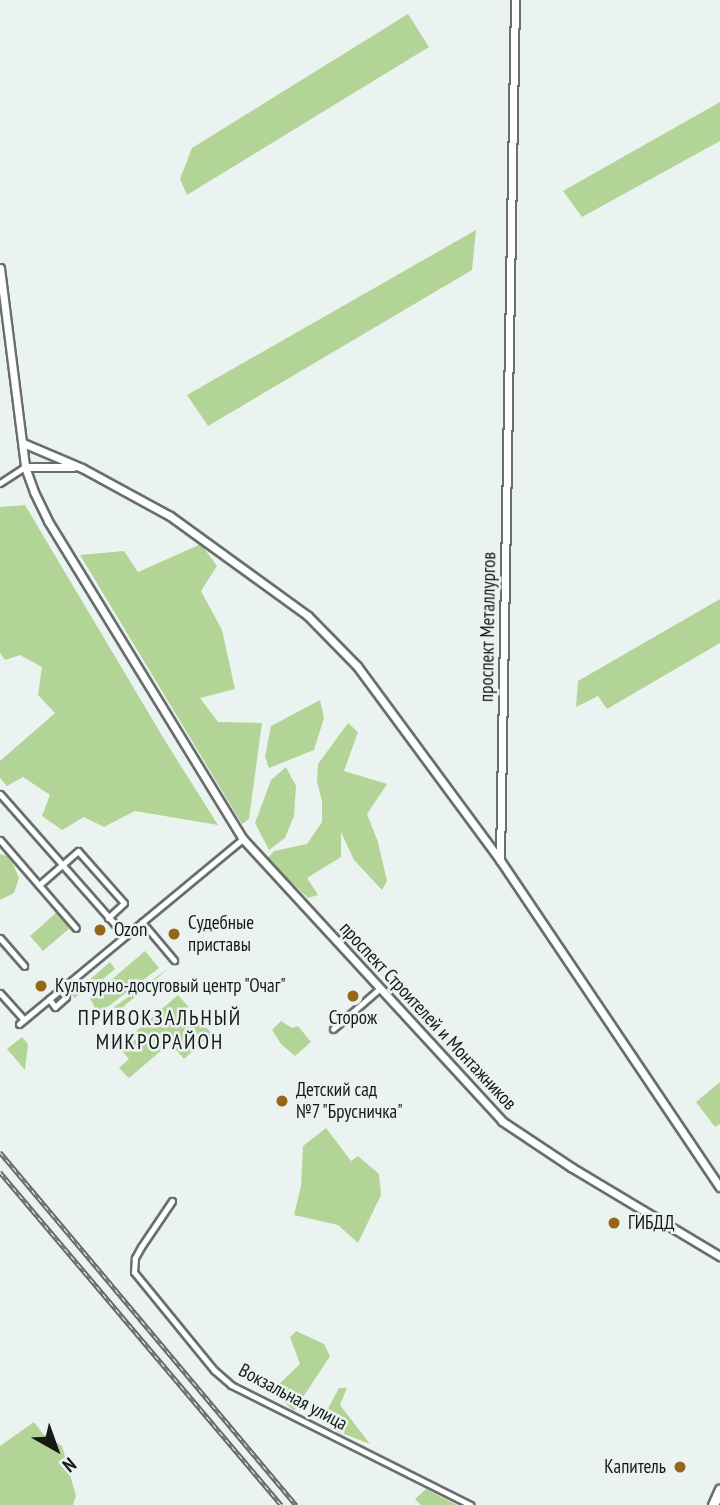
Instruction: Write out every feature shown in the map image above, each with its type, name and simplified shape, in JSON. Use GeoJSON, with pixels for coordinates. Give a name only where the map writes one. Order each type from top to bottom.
{"type":"FeatureCollection","features":[{"type":"Feature","properties":{"kind":"main road"},"geometry":{"type":"LineString","coordinates":[[713,1505],[720,1489]]}},
{"type":"Feature","properties":{"kind":"street","name":"проспект Металлургов"},"geometry":{"type":"LineString","coordinates":[[500,860],[515,0]]}},
{"type":"Feature","properties":{"kind":"street","name":"проспект Строителей и Монтажников"},"geometry":{"type":"LineString","coordinates":[[0,268],[25,467],[48,522],[243,839],[502,1121],[571,1167],[719,1256]]}},
{"type":"Feature","properties":{"kind":"street"},"geometry":{"type":"LineString","coordinates":[[23,443],[82,468],[170,516],[308,616],[357,666],[500,860],[720,1187]]}},
{"type":"Feature","properties":{"kind":"street"},"geometry":{"type":"LineString","coordinates":[[0,482],[25,467],[82,468]]}},
{"type":"Feature","properties":{"kind":"street"},"geometry":{"type":"LineString","coordinates":[[0,793],[125,936]]}},
{"type":"Feature","properties":{"kind":"street"},"geometry":{"type":"LineString","coordinates":[[0,993],[22,1022],[243,839]]}},
{"type":"Feature","properties":{"kind":"street"},"geometry":{"type":"LineString","coordinates":[[1,843],[76,928]]}},
{"type":"Feature","properties":{"kind":"street"},"geometry":{"type":"LineString","coordinates":[[39,885],[78,851],[124,903],[108,918]]}},
{"type":"Feature","properties":{"kind":"street"},"geometry":{"type":"LineString","coordinates":[[142,922],[174,960]]}},
{"type":"Feature","properties":{"kind":"street"},"geometry":{"type":"LineString","coordinates":[[0,938],[24,966]]}},
{"type":"Feature","properties":{"kind":"street"},"geometry":{"type":"LineString","coordinates":[[333,1029],[379,989]]}},
{"type":"Feature","properties":{"kind":"street","name":"Вокзальная улица"},"geometry":{"type":"LineString","coordinates":[[172,1201],[135,1258],[134,1272],[140,1283],[214,1370],[231,1385],[471,1505]]}},
{"type":"Feature","properties":{"kind":"green space"},"geometry":{"type":"Polygon","coordinates":[[[408,14],[429,47],[187,195],[180,179],[192,148],[408,14]]]}},
{"type":"Feature","properties":{"kind":"green space"},"geometry":{"type":"Polygon","coordinates":[[[720,102],[720,141],[582,217],[563,191],[720,102]]]}},
{"type":"Feature","properties":{"kind":"green space"},"geometry":{"type":"Polygon","coordinates":[[[476,230],[472,270],[208,426],[187,395],[476,230]]]}},
{"type":"Feature","properties":{"kind":"green space"},"geometry":{"type":"Polygon","coordinates":[[[25,505],[218,825],[135,811],[104,827],[84,817],[62,830],[42,816],[50,795],[23,777],[7,786],[0,778],[0,761],[55,713],[38,695],[42,667],[20,655],[5,660],[0,653],[0,507],[25,505]]]}},
{"type":"Feature","properties":{"kind":"green space"},"geometry":{"type":"Polygon","coordinates":[[[201,544],[217,566],[201,591],[222,630],[235,689],[200,698],[218,722],[262,723],[249,819],[242,824],[80,555],[124,551],[138,572],[201,544]]]}},
{"type":"Feature","properties":{"kind":"green space"},"geometry":{"type":"Polygon","coordinates":[[[720,599],[720,643],[607,709],[598,696],[576,707],[578,681],[720,599]]]}},
{"type":"Feature","properties":{"kind":"green space"},"geometry":{"type":"Polygon","coordinates":[[[320,700],[324,718],[314,750],[269,768],[265,757],[271,726],[320,700]]]}},
{"type":"Feature","properties":{"kind":"green space"},"geometry":{"type":"Polygon","coordinates":[[[348,723],[358,732],[344,771],[387,784],[367,814],[378,842],[387,881],[382,890],[354,860],[341,832],[341,857],[307,878],[318,895],[308,898],[267,859],[274,851],[307,844],[322,822],[322,801],[317,782],[318,764],[348,723]]]}},
{"type":"Feature","properties":{"kind":"green space"},"geometry":{"type":"Polygon","coordinates":[[[286,767],[296,786],[294,816],[285,838],[269,850],[255,823],[271,780],[286,767]]]}},
{"type":"Feature","properties":{"kind":"green space"},"geometry":{"type":"Polygon","coordinates":[[[0,854],[10,857],[19,878],[14,893],[0,900],[0,854]]]}},
{"type":"Feature","properties":{"kind":"green space"},"geometry":{"type":"Polygon","coordinates":[[[57,912],[71,927],[43,951],[30,936],[57,912]]]}},
{"type":"Feature","properties":{"kind":"green space"},"geometry":{"type":"Polygon","coordinates":[[[145,951],[159,968],[98,1014],[90,998],[145,951]]]}},
{"type":"Feature","properties":{"kind":"green space"},"geometry":{"type":"Polygon","coordinates":[[[110,962],[115,969],[86,993],[82,992],[75,998],[72,995],[110,962]]]}},
{"type":"Feature","properties":{"kind":"green space"},"geometry":{"type":"Polygon","coordinates":[[[169,968],[103,1024],[100,1017],[169,968]]]}},
{"type":"Feature","properties":{"kind":"green space"},"geometry":{"type":"Polygon","coordinates":[[[178,995],[212,1034],[184,1059],[170,1043],[129,1078],[119,1068],[129,1059],[122,1051],[137,1038],[133,1034],[178,995]]]}},
{"type":"Feature","properties":{"kind":"green space"},"geometry":{"type":"Polygon","coordinates":[[[281,1021],[292,1028],[298,1026],[311,1042],[295,1056],[281,1044],[272,1030],[281,1021]]]}},
{"type":"Feature","properties":{"kind":"green space"},"geometry":{"type":"Polygon","coordinates":[[[22,1037],[28,1044],[25,1070],[7,1049],[22,1037]]]}},
{"type":"Feature","properties":{"kind":"green space"},"geometry":{"type":"Polygon","coordinates":[[[720,1082],[720,1124],[715,1127],[696,1102],[720,1082]]]}},
{"type":"Feature","properties":{"kind":"green space"},"geometry":{"type":"Polygon","coordinates":[[[326,1128],[351,1161],[358,1156],[379,1174],[381,1195],[358,1243],[338,1225],[294,1215],[301,1186],[303,1146],[326,1128]]]}},
{"type":"Feature","properties":{"kind":"green space"},"geometry":{"type":"Polygon","coordinates":[[[296,1331],[324,1344],[330,1356],[294,1411],[284,1402],[278,1385],[300,1364],[290,1337],[296,1331]]]}},
{"type":"Feature","properties":{"kind":"green space"},"geometry":{"type":"Polygon","coordinates":[[[339,1388],[347,1388],[340,1405],[370,1444],[339,1432],[322,1420],[339,1388]]]}},
{"type":"Feature","properties":{"kind":"green space"},"geometry":{"type":"Polygon","coordinates":[[[34,1422],[43,1434],[62,1446],[76,1496],[73,1505],[0,1505],[0,1446],[34,1422]]]}},
{"type":"Feature","properties":{"kind":"green space"},"geometry":{"type":"Polygon","coordinates":[[[426,1489],[457,1505],[421,1505],[415,1499],[426,1489]]]}},
{"type":"Feature","properties":{"kind":"railway"},"geometry":{"type":"LineString","coordinates":[[0,1152],[296,1505]]}},
{"type":"Feature","properties":{"kind":"railway"},"geometry":{"type":"LineString","coordinates":[[0,1172],[281,1505]]}},
{"type":"Feature","properties":{"kind":"place","name":"Ozon"},"geometry":{"type":"Point","coordinates":[100,930]}},
{"type":"Feature","properties":{"kind":"place","name":"Судебные приставы"},"geometry":{"type":"Point","coordinates":[174,934]}},
{"type":"Feature","properties":{"kind":"place","name":"Культурно-досуговый центр \"Очаг\""},"geometry":{"type":"Point","coordinates":[41,986]}},
{"type":"Feature","properties":{"kind":"place","name":"Сторож"},"geometry":{"type":"Point","coordinates":[353,996]}},
{"type":"Feature","properties":{"kind":"place","name":"Детский сад №7 \"Брусничка\""},"geometry":{"type":"Point","coordinates":[282,1101]}},
{"type":"Feature","properties":{"kind":"place","name":"ГИБДД"},"geometry":{"type":"Point","coordinates":[614,1223]}},
{"type":"Feature","properties":{"kind":"place","name":"Капитель"},"geometry":{"type":"Point","coordinates":[680,1467]}},
{"type":"Feature","properties":{"kind":"district","name":"ПРИВОКЗАЛЬНЫЙ МИКРОРАЙОН"},"geometry":{"type":"Point","coordinates":[160,1030]}}]}
